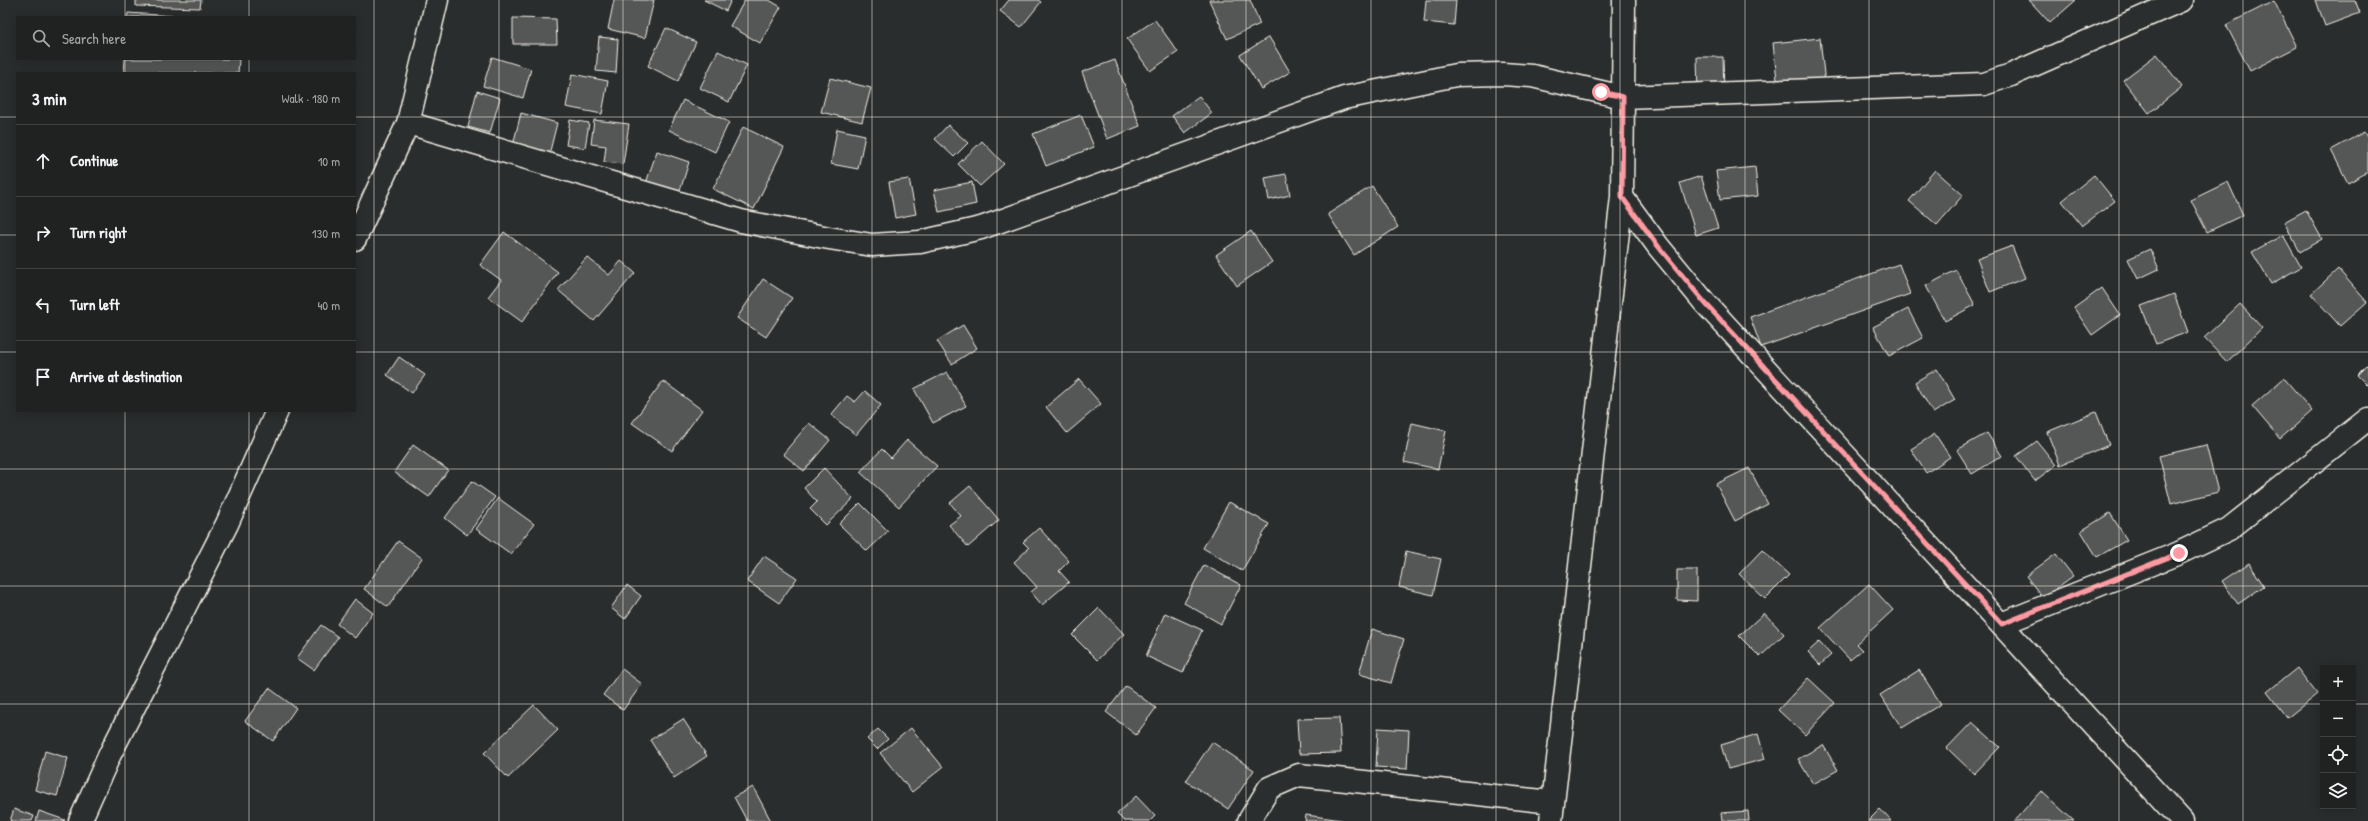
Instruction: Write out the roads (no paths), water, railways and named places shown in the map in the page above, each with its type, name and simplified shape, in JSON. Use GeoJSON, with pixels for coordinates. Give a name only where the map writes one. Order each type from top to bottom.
{"type":"FeatureCollection","features":[{"type":"Feature","properties":{"kind":"street"},"geometry":{"type":"LineString","coordinates":[[356,237],[408,123],[437,0]]}},
{"type":"Feature","properties":{"kind":"street"},"geometry":{"type":"LineString","coordinates":[[1249,821],[1269,788],[1299,775],[1552,812],[1587,516],[1622,197],[1624,0]]}},
{"type":"Feature","properties":{"kind":"street"},"geometry":{"type":"LineString","coordinates":[[408,123],[741,221],[872,245],[920,242],[981,228],[1344,98],[1456,75],[1503,74],[1532,76],[1623,97],[1984,84],[2011,74],[2182,0]]}},
{"type":"Feature","properties":{"kind":"street"},"geometry":{"type":"LineString","coordinates":[[1622,197],[1658,246],[1705,303],[2002,624],[2171,817]]}},
{"type":"Feature","properties":{"kind":"street"},"geometry":{"type":"LineString","coordinates":[[80,821],[110,754],[227,524],[278,412]]}},
{"type":"Feature","properties":{"kind":"street"},"geometry":{"type":"LineString","coordinates":[[2002,624],[2179,553],[2229,529],[2368,419]]}}]}
